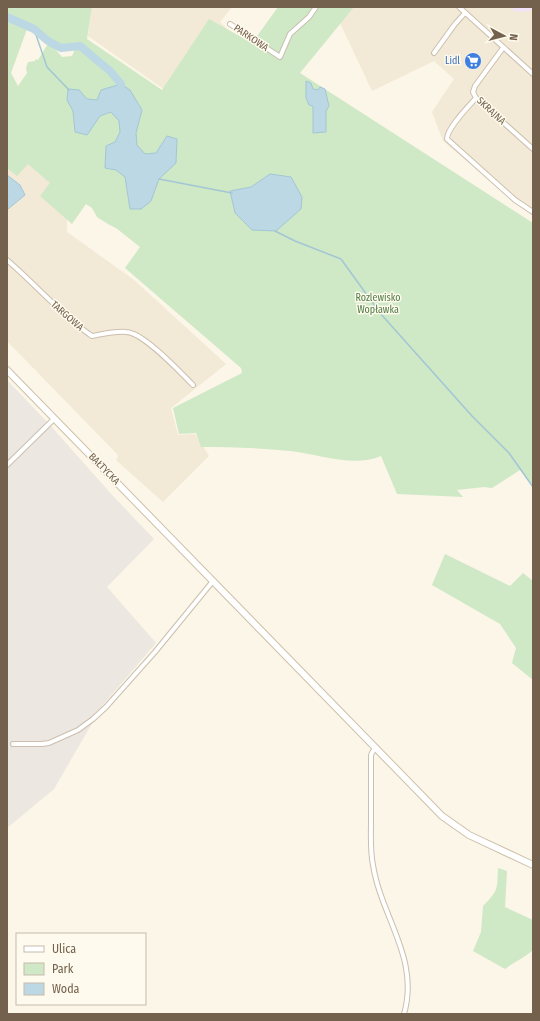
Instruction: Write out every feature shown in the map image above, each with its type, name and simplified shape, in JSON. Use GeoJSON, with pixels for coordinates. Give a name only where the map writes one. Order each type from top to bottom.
{"type":"FeatureCollection","features":[{"type":"Feature","properties":{"kind":"main road","name":"BAŁTYCKA"},"geometry":{"type":"LineString","coordinates":[[7,370],[214,581],[435,810],[450,823],[479,840],[533,865]]}},
{"type":"Feature","properties":{"kind":"street","name":"PARKOWA"},"geometry":{"type":"LineString","coordinates":[[230,24],[280,57],[290,34],[309,17],[316,7]]}},
{"type":"Feature","properties":{"kind":"street"},"geometry":{"type":"LineString","coordinates":[[459,7],[533,74]]}},
{"type":"Feature","properties":{"kind":"street"},"geometry":{"type":"LineString","coordinates":[[434,53],[455,24],[466,13]]}},
{"type":"Feature","properties":{"kind":"street","name":"SKRAJNA"},"geometry":{"type":"LineString","coordinates":[[503,48],[475,86],[473,92],[476,98],[533,149]]}},
{"type":"Feature","properties":{"kind":"street"},"geometry":{"type":"LineString","coordinates":[[476,98],[447,135],[447,139],[515,200],[533,212]]}},
{"type":"Feature","properties":{"kind":"street","name":"TARGOWA"},"geometry":{"type":"LineString","coordinates":[[7,260],[27,277],[56,307],[89,334],[92,336],[127,332],[136,334],[146,340],[193,385]]}},
{"type":"Feature","properties":{"kind":"street"},"geometry":{"type":"LineString","coordinates":[[7,465],[54,419]]}},
{"type":"Feature","properties":{"kind":"street"},"geometry":{"type":"LineString","coordinates":[[13,744],[49,743],[78,730],[93,719],[106,707],[155,652],[214,581]]}},
{"type":"Feature","properties":{"kind":"street"},"geometry":{"type":"LineString","coordinates":[[375,748],[371,755],[372,863],[378,890],[402,949],[406,963],[407,989],[404,1014]]}},
{"type":"Feature","properties":{"kind":"shaded area"},"geometry":{"type":"Polygon","coordinates":[[[92,7],[232,7],[220,22],[227,29],[175,97],[88,36],[92,7]]]}},
{"type":"Feature","properties":{"kind":"shaded area"},"geometry":{"type":"Polygon","coordinates":[[[354,7],[533,7],[533,216],[443,141],[432,112],[454,79],[434,61],[372,91],[340,23],[354,7]]]}},
{"type":"Feature","properties":{"kind":"shaded area"},"geometry":{"type":"Polygon","coordinates":[[[510,7],[533,7],[533,10],[520,12],[513,10],[510,7]]]}},
{"type":"Feature","properties":{"kind":"shaded area"},"geometry":{"type":"Polygon","coordinates":[[[7,107],[66,138],[67,232],[134,280],[226,364],[171,408],[178,435],[195,434],[209,456],[163,502],[116,460],[118,457],[117,454],[7,341],[7,107]]]}},
{"type":"Feature","properties":{"kind":"shaded area"},"geometry":{"type":"Polygon","coordinates":[[[7,380],[154,539],[107,587],[156,643],[102,706],[54,789],[7,828],[7,380]]]}},
{"type":"Feature","properties":{"kind":"green space","name":"Rozlewisko Wopławka"},"geometry":{"type":"Polygon","coordinates":[[[7,7],[92,7],[87,39],[162,90],[209,19],[252,43],[278,7],[354,7],[300,73],[533,223],[533,485],[520,470],[492,488],[484,487],[457,490],[463,497],[397,494],[381,456],[359,461],[279,450],[201,447],[196,433],[179,434],[173,408],[242,373],[241,368],[125,268],[140,247],[116,228],[97,217],[92,208],[86,204],[72,224],[40,196],[50,183],[28,164],[17,176],[7,168],[7,21],[27,29],[11,73],[18,86],[27,73],[26,68],[28,62],[35,61],[36,59],[38,60],[49,42],[34,29],[7,17],[7,7]],[[50,43],[62,57],[72,56],[76,47],[61,48],[50,43]]]}},
{"type":"Feature","properties":{"kind":"green space"},"geometry":{"type":"Polygon","coordinates":[[[445,554],[510,586],[523,573],[533,581],[533,680],[512,663],[516,648],[500,624],[432,585],[445,554]]]}},
{"type":"Feature","properties":{"kind":"green space"},"geometry":{"type":"Polygon","coordinates":[[[498,868],[507,871],[505,907],[533,920],[533,950],[505,969],[473,951],[481,932],[483,906],[496,889],[498,868]]]}},
{"type":"Feature","properties":{"kind":"water"},"geometry":{"type":"Polygon","coordinates":[[[306,81],[311,83],[313,89],[318,90],[320,87],[325,89],[329,106],[326,111],[326,132],[313,133],[313,106],[309,105],[306,98],[306,81]]]}},
{"type":"Feature","properties":{"kind":"water"},"geometry":{"type":"Polygon","coordinates":[[[121,84],[130,90],[142,110],[136,133],[137,145],[145,154],[156,153],[167,136],[177,139],[176,163],[159,179],[151,201],[141,209],[130,209],[125,177],[116,170],[105,168],[106,146],[115,142],[120,132],[119,121],[111,112],[100,116],[87,135],[75,132],[73,111],[67,100],[68,89],[79,90],[87,99],[97,100],[101,90],[121,84]]]}},
{"type":"Feature","properties":{"kind":"water"},"geometry":{"type":"Polygon","coordinates":[[[270,174],[291,177],[302,197],[301,209],[276,231],[252,230],[235,213],[230,191],[251,187],[270,174]]]}},
{"type":"Feature","properties":{"kind":"water"},"geometry":{"type":"Polygon","coordinates":[[[7,175],[20,185],[25,195],[8,209],[7,209],[7,175]]]}},
{"type":"Feature","properties":{"kind":"waterway"},"geometry":{"type":"LineString","coordinates":[[7,17],[34,29],[48,41],[61,48],[80,46],[110,71],[121,84]]}},
{"type":"Feature","properties":{"kind":"waterway"},"geometry":{"type":"LineString","coordinates":[[34,29],[47,67],[69,90]]}},
{"type":"Feature","properties":{"kind":"waterway"},"geometry":{"type":"LineString","coordinates":[[159,179],[232,193]]}},
{"type":"Feature","properties":{"kind":"waterway"},"geometry":{"type":"LineString","coordinates":[[275,231],[295,241],[341,259],[380,313],[472,416],[509,453],[533,487]]}},
{"type":"Feature","properties":{"kind":"place","name":"Lidl"},"geometry":{"type":"Point","coordinates":[473,61]}}]}
